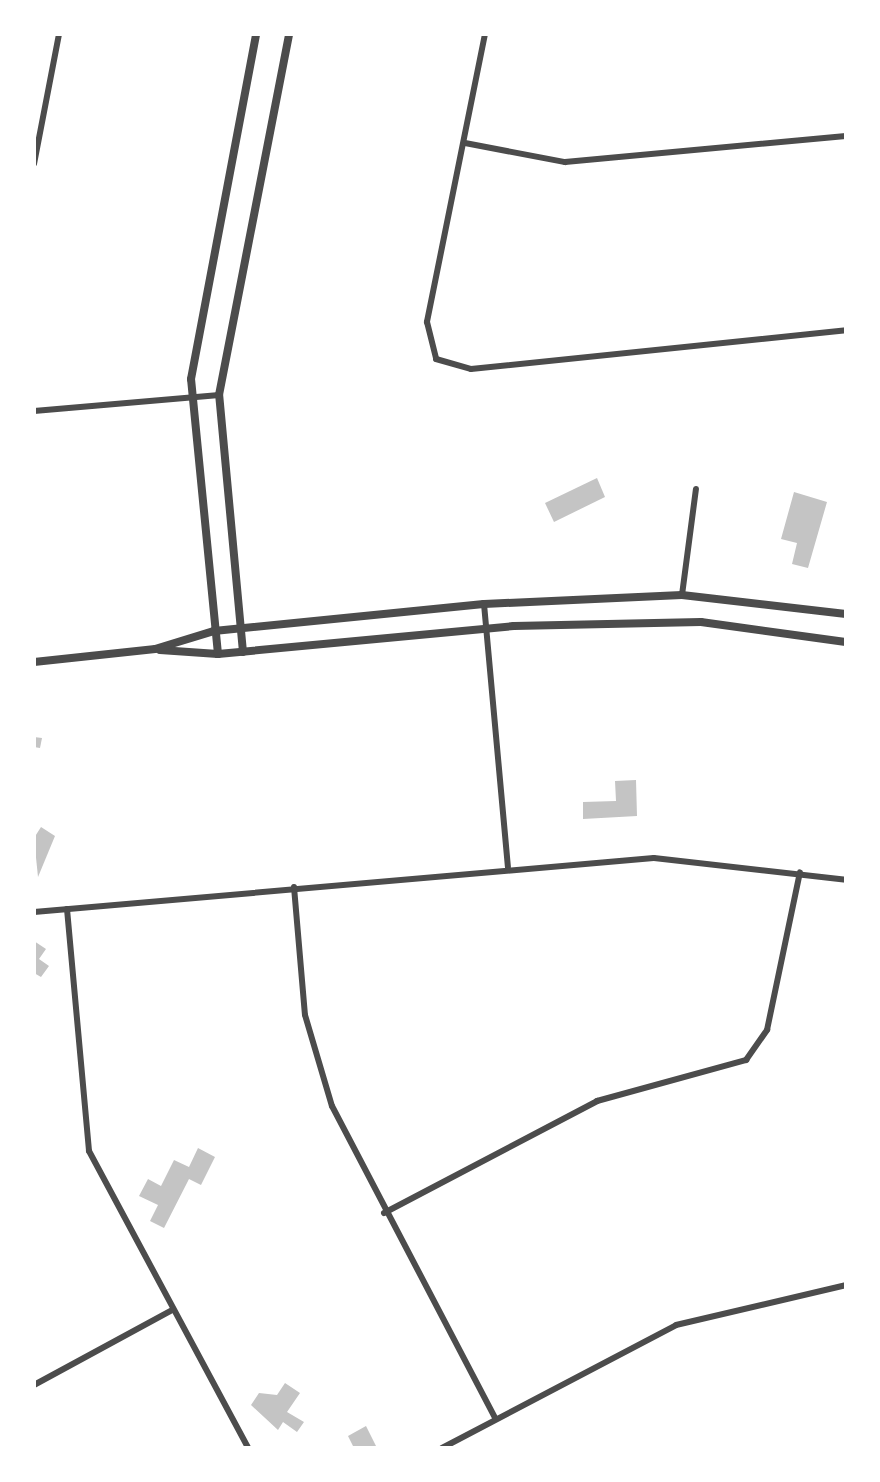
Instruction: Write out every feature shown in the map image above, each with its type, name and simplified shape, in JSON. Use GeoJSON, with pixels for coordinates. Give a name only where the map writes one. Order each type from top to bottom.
{"type":"FeatureCollection","features":[{"type":"Feature","properties":{"kind":"street"},"geometry":{"type":"LineString","coordinates":[[34,164],[59,34]]}},
{"type":"Feature","properties":{"kind":"street"},"geometry":{"type":"LineString","coordinates":[[218,654],[190,396],[256,34]]}},
{"type":"Feature","properties":{"kind":"street"},"geometry":{"type":"LineString","coordinates":[[243,652],[219,395],[289,34]]}},
{"type":"Feature","properties":{"kind":"street"},"geometry":{"type":"LineString","coordinates":[[485,34],[427,322],[432,355],[441,363],[471,369],[846,330]]}},
{"type":"Feature","properties":{"kind":"street"},"geometry":{"type":"LineString","coordinates":[[465,143],[565,162],[846,136]]}},
{"type":"Feature","properties":{"kind":"street"},"geometry":{"type":"LineString","coordinates":[[34,411],[219,395]]}},
{"type":"Feature","properties":{"kind":"street"},"geometry":{"type":"LineString","coordinates":[[682,595],[696,489]]}},
{"type":"Feature","properties":{"kind":"street"},"geometry":{"type":"LineString","coordinates":[[155,649],[214,631],[484,604],[682,595],[846,614]]}},
{"type":"Feature","properties":{"kind":"street"},"geometry":{"type":"LineString","coordinates":[[484,604],[508,867]]}},
{"type":"Feature","properties":{"kind":"street"},"geometry":{"type":"LineString","coordinates":[[34,662],[155,649],[218,654],[486,628],[701,622],[846,642]]}},
{"type":"Feature","properties":{"kind":"street"},"geometry":{"type":"LineString","coordinates":[[34,912],[508,867],[666,858],[846,880]]}},
{"type":"Feature","properties":{"kind":"street"},"geometry":{"type":"LineString","coordinates":[[384,1213],[597,1101],[746,1060],[767,1030],[800,872]]}},
{"type":"Feature","properties":{"kind":"street"},"geometry":{"type":"LineString","coordinates":[[294,887],[313,1050],[384,1213],[495,1418]]}},
{"type":"Feature","properties":{"kind":"street"},"geometry":{"type":"LineString","coordinates":[[67,909],[89,1151],[248,1448]]}},
{"type":"Feature","properties":{"kind":"street"},"geometry":{"type":"LineString","coordinates":[[442,1448],[676,1325],[846,1285]]}},
{"type":"Feature","properties":{"kind":"street"},"geometry":{"type":"LineString","coordinates":[[34,1385],[172,1310]]}},
{"type":"Feature","properties":{"kind":"building"},"geometry":{"type":"Polygon","coordinates":[[[597,478],[605,497],[554,522],[545,503],[597,478]]]}},
{"type":"Feature","properties":{"kind":"building"},"geometry":{"type":"Polygon","coordinates":[[[794,492],[827,502],[808,568],[792,564],[797,543],[781,539],[794,492]]]}},
{"type":"Feature","properties":{"kind":"building"},"geometry":{"type":"Polygon","coordinates":[[[34,737],[42,738],[40,748],[34,747],[34,737]]]}},
{"type":"Feature","properties":{"kind":"building"},"geometry":{"type":"Polygon","coordinates":[[[636,780],[637,816],[583,819],[583,802],[616,801],[615,781],[636,780]]]}},
{"type":"Feature","properties":{"kind":"building"},"geometry":{"type":"Polygon","coordinates":[[[41,827],[55,836],[38,877],[34,838],[41,827]]]}},
{"type":"Feature","properties":{"kind":"building"},"geometry":{"type":"Polygon","coordinates":[[[34,941],[46,949],[39,959],[49,966],[41,977],[34,973],[34,941]]]}},
{"type":"Feature","properties":{"kind":"building"},"geometry":{"type":"Polygon","coordinates":[[[198,1148],[215,1157],[201,1185],[189,1179],[164,1228],[150,1221],[158,1205],[139,1196],[148,1179],[161,1186],[174,1160],[189,1167],[198,1148]]]}},
{"type":"Feature","properties":{"kind":"building"},"geometry":{"type":"Polygon","coordinates":[[[285,1383],[300,1393],[287,1412],[304,1422],[297,1432],[283,1422],[278,1430],[251,1405],[259,1393],[277,1395],[285,1383]]]}},
{"type":"Feature","properties":{"kind":"building"},"geometry":{"type":"Polygon","coordinates":[[[366,1426],[377,1448],[354,1448],[348,1436],[366,1426]]]}}]}
